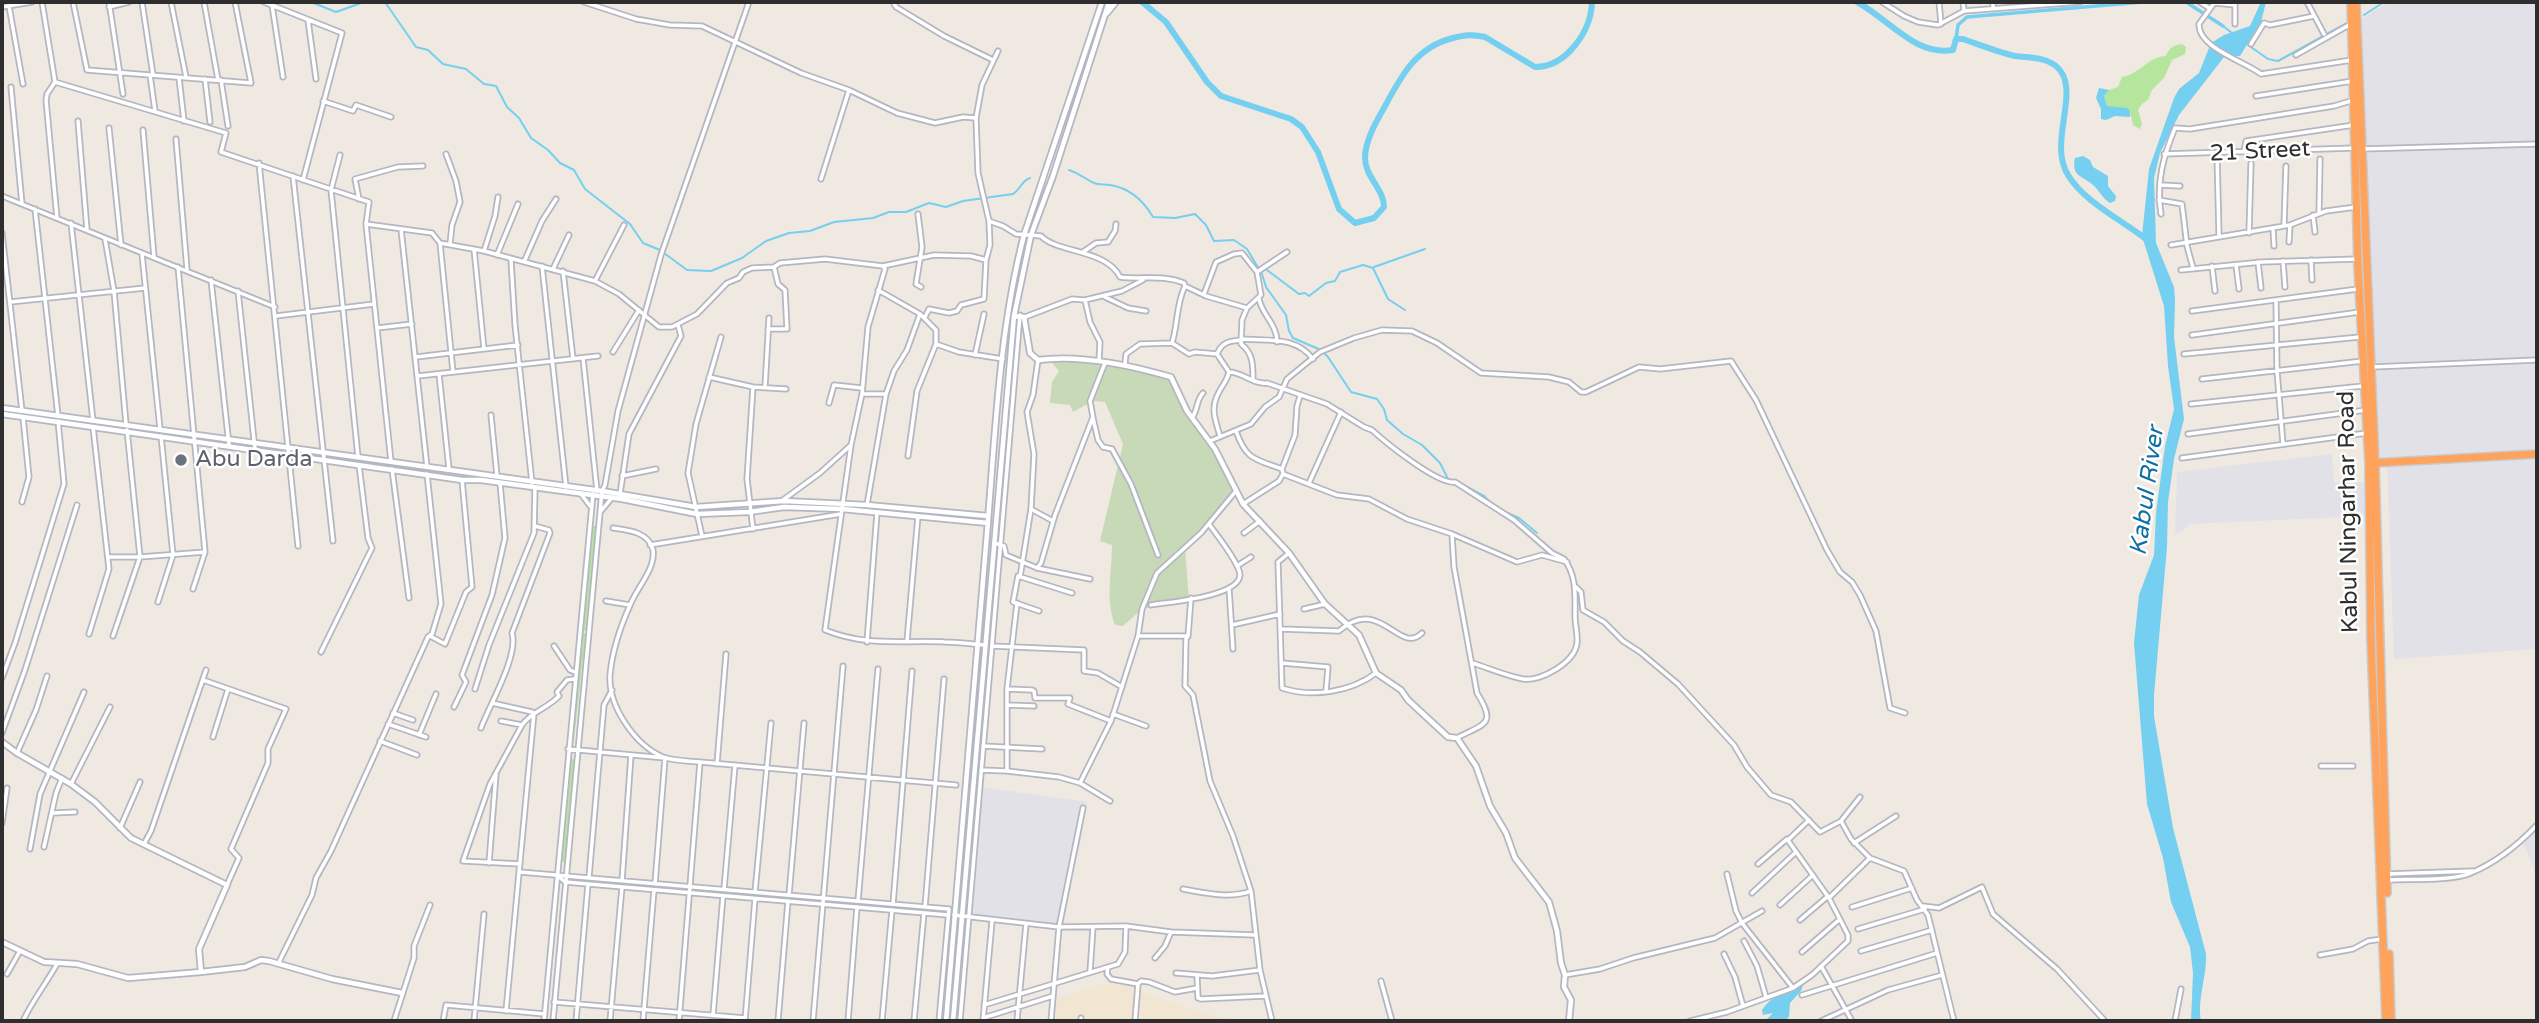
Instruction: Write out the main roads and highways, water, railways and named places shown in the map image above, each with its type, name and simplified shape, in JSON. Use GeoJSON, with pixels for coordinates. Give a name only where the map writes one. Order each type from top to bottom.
{"type":"FeatureCollection","features":[{"type":"Feature","properties":{"kind":"highway","name":"Kabul Ningarhar Road"},"geometry":{"type":"LineString","coordinates":[[2351,2],[2372,463],[2371,641],[2391,1021]]}},
{"type":"Feature","properties":{"kind":"highway","name":"Kabul Ningarhar Road"},"geometry":{"type":"LineString","coordinates":[[2356,2],[2358,259],[2366,365],[2367,433],[2372,463]]}},
{"type":"Feature","properties":{"kind":"highway"},"geometry":{"type":"LineString","coordinates":[[2372,463],[2537,454]]}},
{"type":"Feature","properties":{"kind":"highway","name":"Kabul Ningarhar Road"},"geometry":{"type":"LineString","coordinates":[[2384,877],[2386,1021]]}},
{"type":"Feature","properties":{"kind":"water"},"geometry":{"type":"Polygon","coordinates":[[[2261,2],[2266,2],[2261,22],[2240,56],[2224,57],[2179,115],[2160,153],[2154,178],[2156,243],[2174,287],[2174,337],[2184,419],[2174,459],[2168,502],[2154,716],[2173,828],[2206,954],[2200,1004],[2201,1021],[2191,1021],[2193,973],[2190,947],[2171,902],[2163,858],[2147,804],[2134,643],[2139,595],[2154,555],[2156,513],[2165,446],[2174,409],[2164,306],[2142,236],[2149,169],[2174,98],[2179,89],[2199,73],[2211,43],[2224,35],[2250,26],[2261,2]]]}},
{"type":"Feature","properties":{"kind":"water"},"geometry":{"type":"Polygon","coordinates":[[[2099,88],[2109,90],[2104,96],[2107,106],[2127,108],[2130,117],[2101,119],[2101,109],[2096,98],[2099,88]]]}},
{"type":"Feature","properties":{"kind":"water"},"geometry":{"type":"Polygon","coordinates":[[[2083,156],[2090,160],[2093,167],[2108,176],[2108,186],[2116,196],[2115,201],[2107,201],[2093,185],[2078,175],[2075,158],[2083,156]]]}},
{"type":"Feature","properties":{"kind":"water"},"geometry":{"type":"Polygon","coordinates":[[[1801,985],[1801,991],[1790,1003],[1789,1017],[1784,1021],[1765,1021],[1773,1013],[1763,1015],[1762,1010],[1770,1001],[1801,985]]]}},
{"type":"Feature","properties":{"kind":"waterway"},"geometry":{"type":"LineString","coordinates":[[311,2],[336,12],[364,2]]}},
{"type":"Feature","properties":{"kind":"waterway"},"geometry":{"type":"LineString","coordinates":[[385,2],[416,47],[428,50],[443,64],[466,69],[484,84],[496,86],[507,107],[519,118],[531,138],[560,163],[574,170],[585,189],[630,224],[643,243],[660,250]]}},
{"type":"Feature","properties":{"kind":"waterway"},"geometry":{"type":"LineString","coordinates":[[1142,2],[1166,22],[1207,82],[1221,96],[1291,119],[1302,127],[1318,152],[1339,209],[1355,223],[1374,218],[1384,207],[1381,194],[1366,165],[1367,145],[1374,125],[1397,85],[1419,56],[1440,42],[1477,35],[1485,37],[1535,67],[1546,65],[1557,61],[1575,46],[1587,25],[1592,2]]}},
{"type":"Feature","properties":{"kind":"waterway"},"geometry":{"type":"LineString","coordinates":[[1857,2],[1902,35],[1926,47],[1953,50],[1956,39],[1963,39],[2015,56],[2042,59],[2056,66],[2063,76],[2066,88],[2061,147],[2068,175],[2093,202],[2147,240]]}},
{"type":"Feature","properties":{"kind":"waterway"},"geometry":{"type":"LineString","coordinates":[[1956,39],[1958,25],[1967,17],[2143,2]]}},
{"type":"Feature","properties":{"kind":"waterway"},"geometry":{"type":"LineString","coordinates":[[2186,2],[2223,26]]}},
{"type":"Feature","properties":{"kind":"waterway"},"geometry":{"type":"LineString","coordinates":[[2364,15],[2384,2]]}},
{"type":"Feature","properties":{"kind":"waterway"},"geometry":{"type":"LineString","coordinates":[[2248,45],[2268,59],[2278,61],[2347,23]]}},
{"type":"Feature","properties":{"kind":"waterway"},"geometry":{"type":"LineString","coordinates":[[2223,26],[2232,33]]}},
{"type":"Feature","properties":{"kind":"waterway"},"geometry":{"type":"LineString","coordinates":[[1069,170],[1096,184],[1130,192],[1145,205],[1153,217],[1175,218],[1195,214],[1206,225],[1214,241],[1234,240],[1247,249],[1262,274],[1266,287],[1286,315],[1293,338],[1321,350],[1351,392],[1377,399],[1387,420],[1422,445],[1440,463],[1448,479]]}},
{"type":"Feature","properties":{"kind":"waterway"},"geometry":{"type":"LineString","coordinates":[[664,253],[687,270],[711,271],[742,258],[766,241],[789,233],[810,231],[834,222],[873,218],[889,212],[906,212],[929,203],[946,207],[963,201],[1013,194],[1030,178]]}},
{"type":"Feature","properties":{"kind":"waterway"},"geometry":{"type":"LineString","coordinates":[[1374,267],[1425,249]]}},
{"type":"Feature","properties":{"kind":"waterway"},"geometry":{"type":"LineString","coordinates":[[1267,270],[1299,294],[1305,293],[1309,296],[1326,283],[1335,281],[1340,272],[1363,265],[1373,268],[1388,299],[1405,310]]}},
{"type":"Feature","properties":{"kind":"waterway"},"geometry":{"type":"LineString","coordinates":[[1456,481],[1484,496],[1492,504]]}},
{"type":"Feature","properties":{"kind":"waterway"},"geometry":{"type":"LineString","coordinates":[[1503,511],[1519,518],[1537,533]]}},
{"type":"Feature","properties":{"kind":"place","name":"Abu Darda"},"geometry":{"type":"Point","coordinates":[181,460]}},
{"type":"Feature","properties":{"kind":"water label","name":"Kabul River"},"geometry":{"type":"Point","coordinates":[2148,491]}}]}
